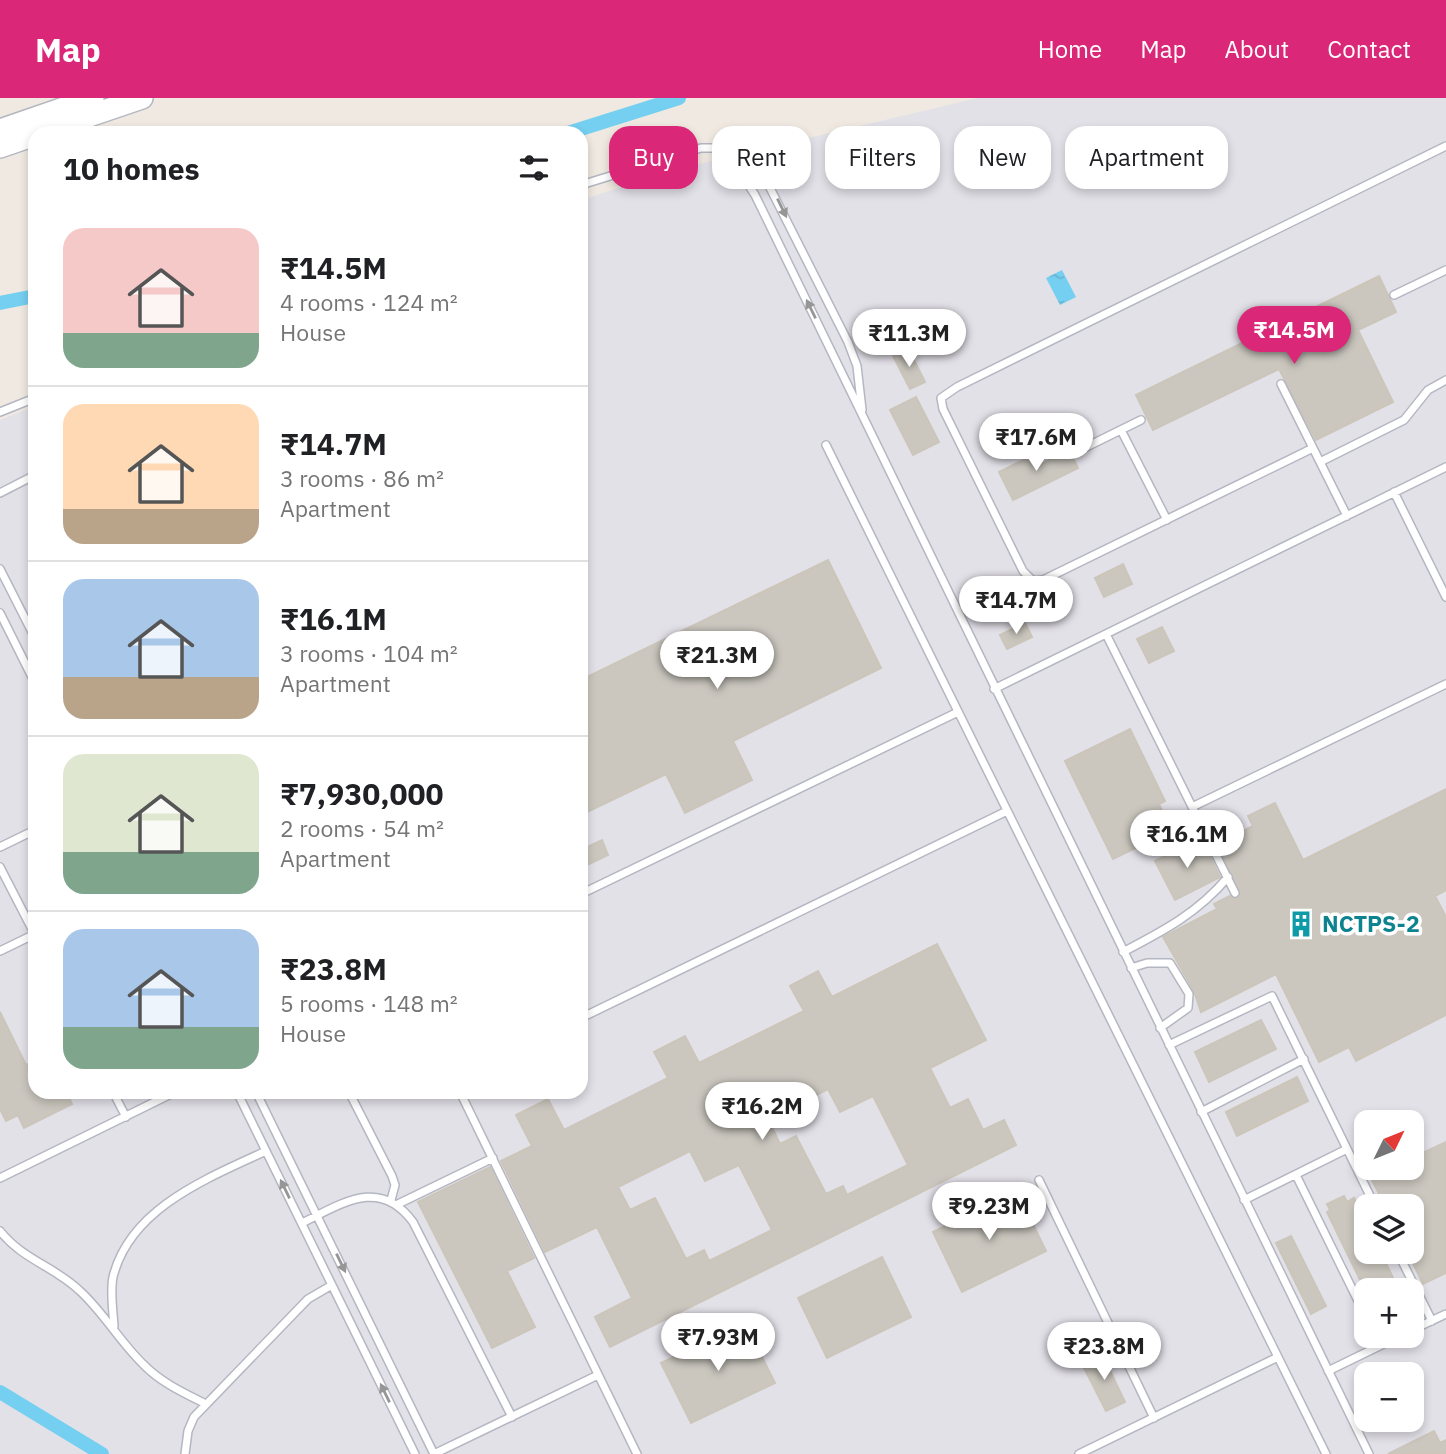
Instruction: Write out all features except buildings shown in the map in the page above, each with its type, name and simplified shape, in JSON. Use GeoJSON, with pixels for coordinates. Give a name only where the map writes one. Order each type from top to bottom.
{"type":"FeatureCollection","features":[{"type":"Feature","properties":{"kind":"main road"},"geometry":{"type":"LineString","coordinates":[[0,130],[93,98]]}},
{"type":"Feature","properties":{"kind":"main road"},"geometry":{"type":"LineString","coordinates":[[60,126],[142,98]]}},
{"type":"Feature","properties":{"kind":"main road"},"geometry":{"type":"LineString","coordinates":[[0,147],[28,137]]}},
{"type":"Feature","properties":{"kind":"lane"},"geometry":{"type":"LineString","coordinates":[[1313,449],[1043,580],[1030,580],[943,409],[941,398],[957,387],[1446,146]]}},
{"type":"Feature","properties":{"kind":"lane"},"geometry":{"type":"LineString","coordinates":[[588,183],[688,150],[712,148]]}},
{"type":"Feature","properties":{"kind":"lane"},"geometry":{"type":"LineString","coordinates":[[751,189],[1368,1454]]}},
{"type":"Feature","properties":{"kind":"lane"},"geometry":{"type":"LineString","coordinates":[[772,189],[848,342],[857,366],[862,414]]}},
{"type":"Feature","properties":{"kind":"lane"},"geometry":{"type":"LineString","coordinates":[[1394,295],[1446,270]]}},
{"type":"Feature","properties":{"kind":"lane"},"geometry":{"type":"LineString","coordinates":[[1320,462],[1404,420],[1428,390],[1446,380]]}},
{"type":"Feature","properties":{"kind":"lane"},"geometry":{"type":"LineString","coordinates":[[1281,384],[1347,516]]}},
{"type":"Feature","properties":{"kind":"lane"},"geometry":{"type":"LineString","coordinates":[[0,412],[28,401]]}},
{"type":"Feature","properties":{"kind":"lane"},"geometry":{"type":"LineString","coordinates":[[1076,452],[1140,420]]}},
{"type":"Feature","properties":{"kind":"lane"},"geometry":{"type":"LineString","coordinates":[[1121,430],[1167,520]]}},
{"type":"Feature","properties":{"kind":"lane"},"geometry":{"type":"LineString","coordinates":[[826,445],[1324,1454]]}},
{"type":"Feature","properties":{"kind":"lane"},"geometry":{"type":"LineString","coordinates":[[994,689],[1446,467]]}},
{"type":"Feature","properties":{"kind":"lane"},"geometry":{"type":"LineString","coordinates":[[0,493],[28,479]]}},
{"type":"Feature","properties":{"kind":"lane"},"geometry":{"type":"LineString","coordinates":[[1394,492],[1446,597]]}},
{"type":"Feature","properties":{"kind":"lane"},"geometry":{"type":"LineString","coordinates":[[0,569],[28,624]]}},
{"type":"Feature","properties":{"kind":"lane"},"geometry":{"type":"LineString","coordinates":[[0,613],[28,669]]}},
{"type":"Feature","properties":{"kind":"lane"},"geometry":{"type":"LineString","coordinates":[[1106,634],[1235,893]]}},
{"type":"Feature","properties":{"kind":"lane"},"geometry":{"type":"LineString","coordinates":[[1192,807],[1446,684]]}},
{"type":"Feature","properties":{"kind":"lane"},"geometry":{"type":"LineString","coordinates":[[588,891],[958,712]]}},
{"type":"Feature","properties":{"kind":"lane"},"geometry":{"type":"LineString","coordinates":[[588,1015],[1007,811]]}},
{"type":"Feature","properties":{"kind":"lane"},"geometry":{"type":"LineString","coordinates":[[0,847],[28,833]]}},
{"type":"Feature","properties":{"kind":"lane"},"geometry":{"type":"LineString","coordinates":[[0,867],[28,921]]}},
{"type":"Feature","properties":{"kind":"lane"},"geometry":{"type":"LineString","coordinates":[[1123,951],[1191,915],[1210,899],[1227,877]]}},
{"type":"Feature","properties":{"kind":"lane"},"geometry":{"type":"LineString","coordinates":[[0,951],[28,937]]}},
{"type":"Feature","properties":{"kind":"lane"},"geometry":{"type":"LineString","coordinates":[[1131,968],[1147,963],[1170,963],[1189,995],[1188,1008],[1160,1028]]}},
{"type":"Feature","properties":{"kind":"lane"},"geometry":{"type":"LineString","coordinates":[[1169,1045],[1272,996],[1369,1194]]}},
{"type":"Feature","properties":{"kind":"lane"},"geometry":{"type":"LineString","coordinates":[[1201,1112],[1304,1059]]}},
{"type":"Feature","properties":{"kind":"lane"},"geometry":{"type":"LineString","coordinates":[[117,1099],[126,1117]]}},
{"type":"Feature","properties":{"kind":"lane"},"geometry":{"type":"LineString","coordinates":[[0,1178],[161,1099]]}},
{"type":"Feature","properties":{"kind":"lane"},"geometry":{"type":"LineString","coordinates":[[240,1099],[415,1454]]}},
{"type":"Feature","properties":{"kind":"lane"},"geometry":{"type":"LineString","coordinates":[[259,1099],[434,1454],[598,1375]]}},
{"type":"Feature","properties":{"kind":"lane"},"geometry":{"type":"LineString","coordinates":[[353,1099],[392,1176],[395,1185],[394,1202]]}},
{"type":"Feature","properties":{"kind":"lane"},"geometry":{"type":"LineString","coordinates":[[463,1099],[637,1454]]}},
{"type":"Feature","properties":{"kind":"lane"},"geometry":{"type":"LineString","coordinates":[[1244,1200],[1347,1149]]}},
{"type":"Feature","properties":{"kind":"lane"},"geometry":{"type":"LineString","coordinates":[[114,1326],[112,1280],[121,1251],[136,1230],[171,1201],[208,1178],[266,1151]]}},
{"type":"Feature","properties":{"kind":"lane"},"geometry":{"type":"LineString","coordinates":[[394,1202],[492,1158]]}},
{"type":"Feature","properties":{"kind":"lane"},"geometry":{"type":"LineString","coordinates":[[1296,1175],[1354,1293]]}},
{"type":"Feature","properties":{"kind":"lane"},"geometry":{"type":"LineString","coordinates":[[1039,1180],[1154,1418]]}},
{"type":"Feature","properties":{"kind":"lane"},"geometry":{"type":"LineString","coordinates":[[302,1223],[370,1196],[394,1202],[413,1222],[512,1417]]}},
{"type":"Feature","properties":{"kind":"lane"},"geometry":{"type":"LineString","coordinates":[[0,1231],[18,1251],[55,1270],[81,1291],[114,1326],[143,1364],[175,1389],[206,1404]]}},
{"type":"Feature","properties":{"kind":"lane"},"geometry":{"type":"LineString","coordinates":[[1404,1264],[1432,1321]]}},
{"type":"Feature","properties":{"kind":"lane"},"geometry":{"type":"LineString","coordinates":[[186,1454],[188,1431],[194,1417],[307,1299],[332,1285]]}},
{"type":"Feature","properties":{"kind":"lane"},"geometry":{"type":"LineString","coordinates":[[1424,1325],[1446,1314]]}},
{"type":"Feature","properties":{"kind":"lane"},"geometry":{"type":"LineString","coordinates":[[1328,1371],[1376,1348]]}},
{"type":"Feature","properties":{"kind":"lane"},"geometry":{"type":"LineString","coordinates":[[1079,1454],[1278,1357]]}},
{"type":"Feature","properties":{"kind":"shaded area"},"geometry":{"type":"Polygon","coordinates":[[[978,98],[1446,98],[1446,1454],[0,1454],[0,420],[28,409],[28,1099],[588,1099],[588,198],[616,189],[698,189],[698,164],[712,161],[712,189],[811,189],[811,137],[825,134],[825,189],[940,189],[940,126],[860,126],[978,98]]]}},
{"type":"Feature","properties":{"kind":"water"},"geometry":{"type":"Polygon","coordinates":[[[1062,270],[1076,297],[1060,305],[1046,278],[1062,270]]]}},
{"type":"Feature","properties":{"kind":"waterway"},"geometry":{"type":"LineString","coordinates":[[588,127],[679,98]]}},
{"type":"Feature","properties":{"kind":"waterway"},"geometry":{"type":"LineString","coordinates":[[0,303],[28,297]]}},
{"type":"Feature","properties":{"kind":"waterway"},"geometry":{"type":"LineString","coordinates":[[0,1392],[102,1454]]}},
{"type":"Feature","properties":{"kind":"place","name":"NCTPS-2"},"geometry":{"type":"Point","coordinates":[1301,924]}}]}
